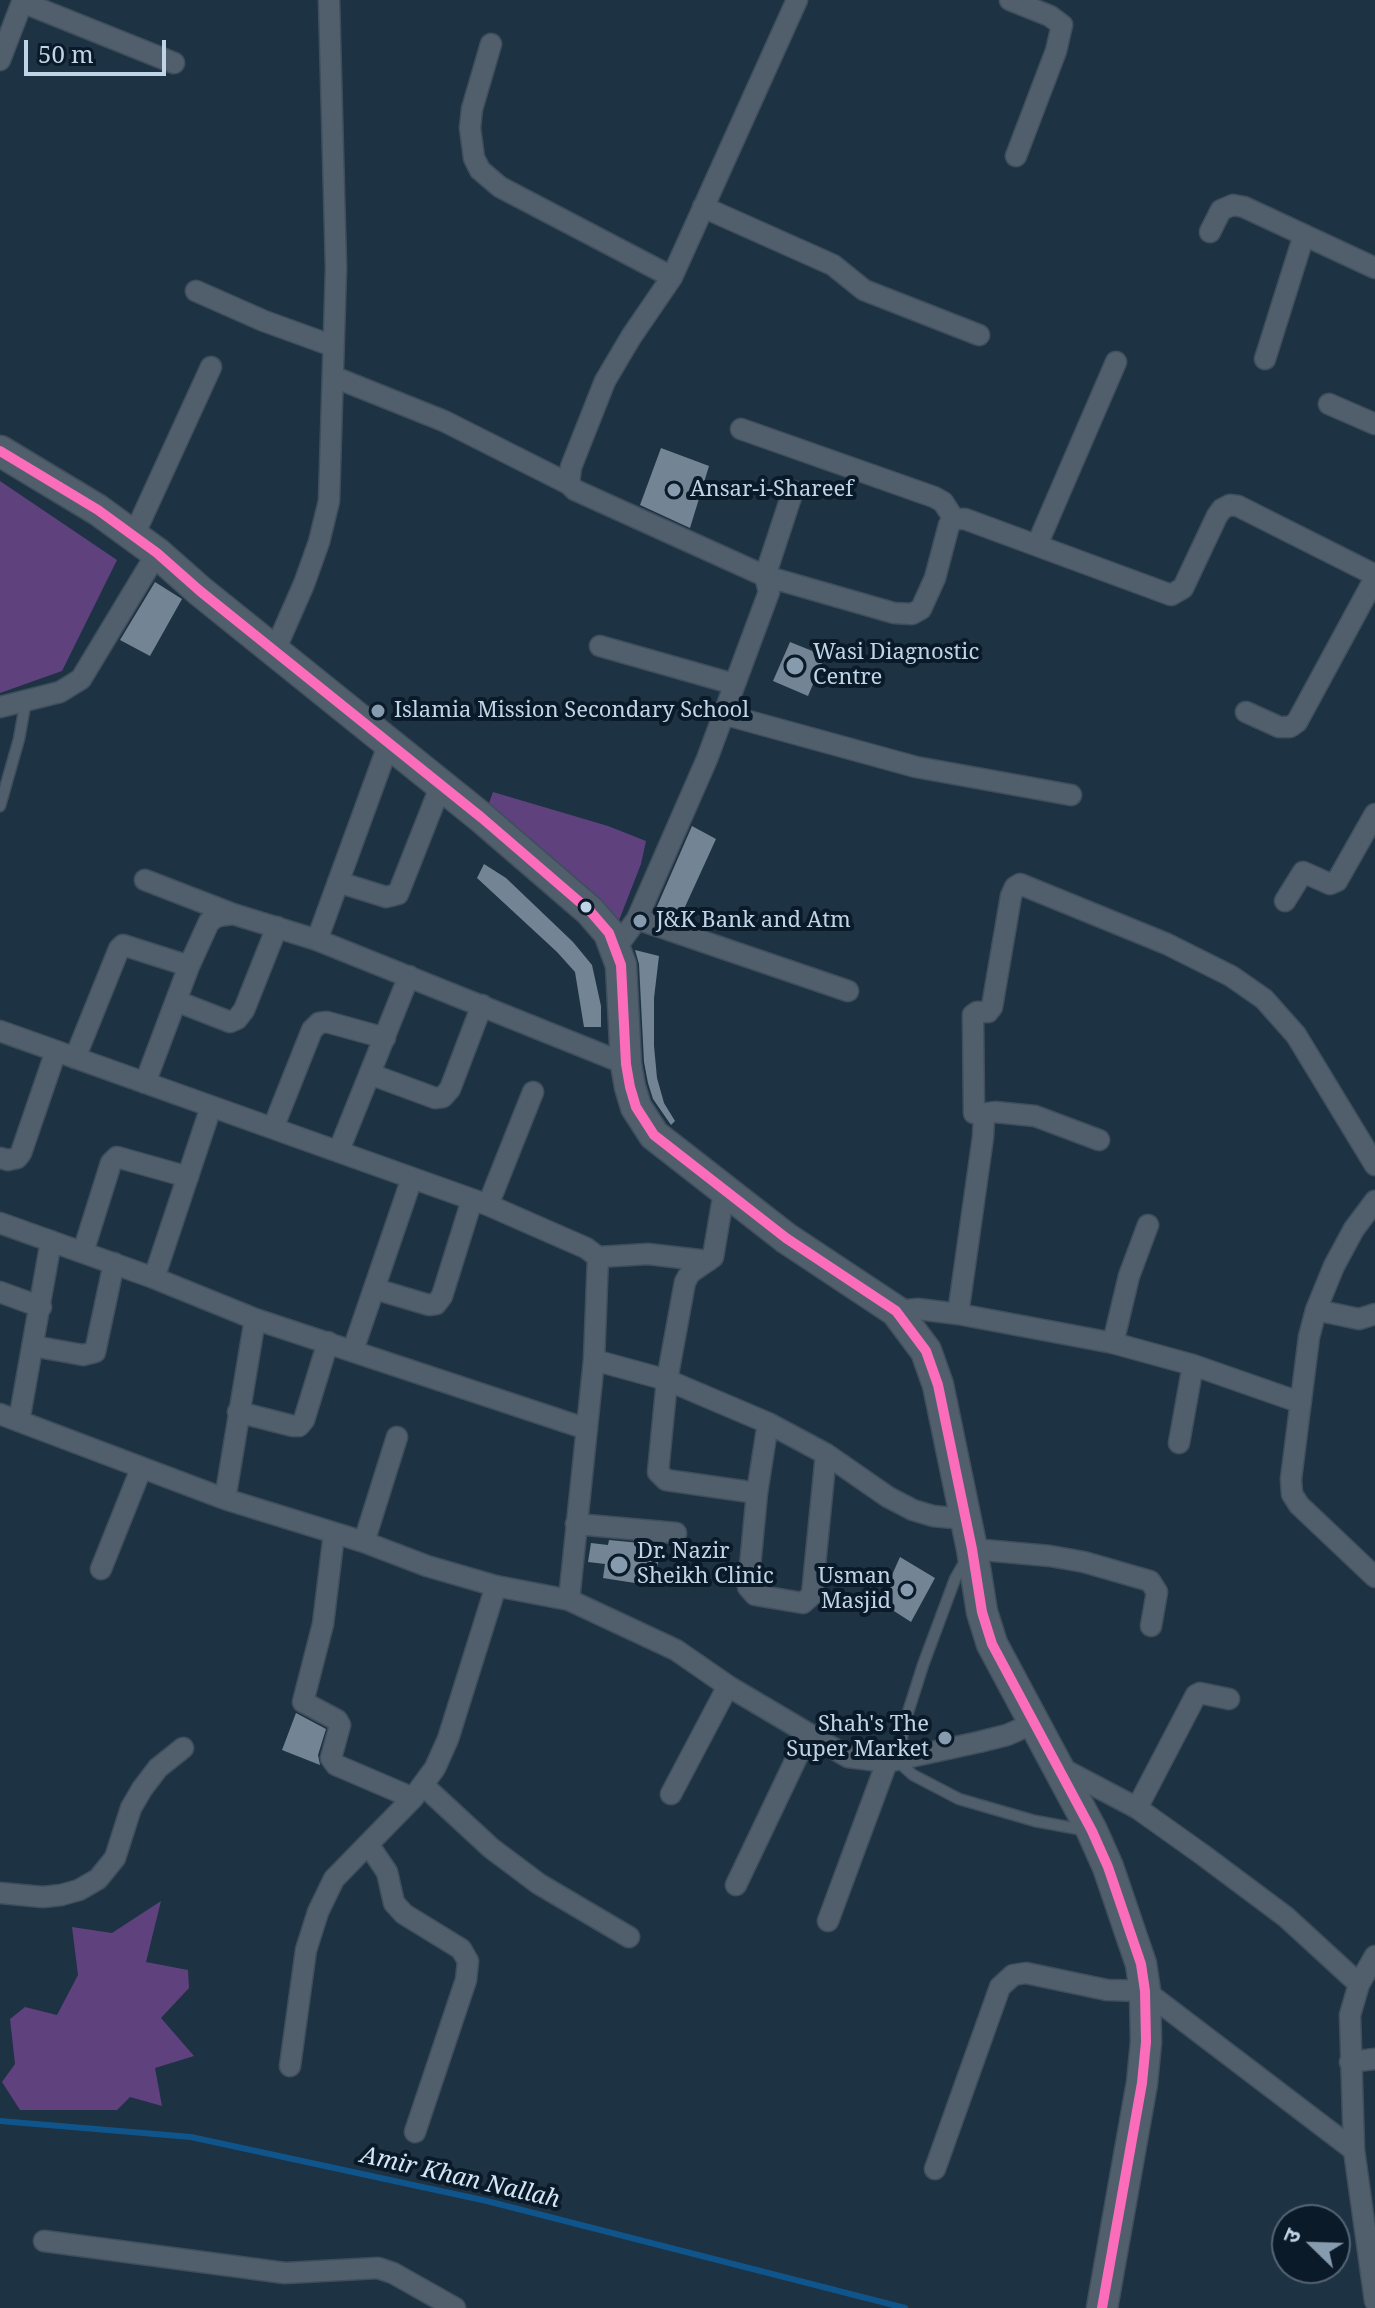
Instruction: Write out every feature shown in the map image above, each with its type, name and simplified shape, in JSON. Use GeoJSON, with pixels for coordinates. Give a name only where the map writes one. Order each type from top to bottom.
{"type":"FeatureCollection","features":[{"type":"Feature","properties":{"kind":"main road"},"geometry":{"type":"LineString","coordinates":[[0,451],[98,510],[145,544],[441,785],[590,911],[609,933],[621,965],[626,1064],[636,1107],[654,1135],[786,1238],[896,1311],[926,1351],[938,1385],[982,1612],[992,1644],[1092,1831],[1135,1942],[1145,1991],[1146,2042],[1142,2083],[1102,2308]]}},
{"type":"Feature","properties":{"kind":"street"},"geometry":{"type":"LineString","coordinates":[[275,650],[304,584],[329,501],[336,268],[329,0]]}},
{"type":"Feature","properties":{"kind":"street"},"geometry":{"type":"LineString","coordinates":[[569,484],[571,467],[605,381],[672,277],[797,0]]}},
{"type":"Feature","properties":{"kind":"street"},"geometry":{"type":"LineString","coordinates":[[1010,0],[1050,16],[1062,25],[1056,51],[1016,156]]}},
{"type":"Feature","properties":{"kind":"street"},"geometry":{"type":"LineString","coordinates":[[0,60],[22,1],[174,63]]}},
{"type":"Feature","properties":{"kind":"street"},"geometry":{"type":"LineString","coordinates":[[491,44],[472,109],[470,128],[474,158],[480,170],[500,187],[672,277]]}},
{"type":"Feature","properties":{"kind":"street"},"geometry":{"type":"LineString","coordinates":[[1210,232],[1221,210],[1233,205],[1244,207],[1375,268]]}},
{"type":"Feature","properties":{"kind":"street"},"geometry":{"type":"LineString","coordinates":[[703,207],[833,265],[864,290],[979,335]]}},
{"type":"Feature","properties":{"kind":"street"},"geometry":{"type":"LineString","coordinates":[[1265,359],[1304,235]]}},
{"type":"Feature","properties":{"kind":"street"},"geometry":{"type":"LineString","coordinates":[[196,291],[264,321],[333,346]]}},
{"type":"Feature","properties":{"kind":"street"},"geometry":{"type":"LineString","coordinates":[[1037,545],[1116,362]]}},
{"type":"Feature","properties":{"kind":"street"},"geometry":{"type":"LineString","coordinates":[[0,707],[60,692],[81,679],[145,544],[211,367]]}},
{"type":"Feature","properties":{"kind":"street"},"geometry":{"type":"LineString","coordinates":[[334,377],[444,421],[569,484],[575,490],[765,576],[894,613],[912,614],[921,609],[935,578],[949,525],[954,519]]}},
{"type":"Feature","properties":{"kind":"street"},"geometry":{"type":"LineString","coordinates":[[1329,404],[1375,424]]}},
{"type":"Feature","properties":{"kind":"street"},"geometry":{"type":"LineString","coordinates":[[741,429],[934,497],[949,508],[954,519]]}},
{"type":"Feature","properties":{"kind":"street"},"geometry":{"type":"LineString","coordinates":[[616,948],[637,919],[676,834],[723,714],[769,592],[765,576],[793,491]]}},
{"type":"Feature","properties":{"kind":"street"},"geometry":{"type":"LineString","coordinates":[[954,519],[965,519],[1171,595],[1183,588],[1222,509],[1230,505],[1238,506],[1375,577],[1297,722],[1290,727],[1279,727],[1246,712]]}},
{"type":"Feature","properties":{"kind":"street"},"geometry":{"type":"LineString","coordinates":[[600,646],[734,684]]}},
{"type":"Feature","properties":{"kind":"street"},"geometry":{"type":"LineString","coordinates":[[723,714],[916,767],[1071,795]]}},
{"type":"Feature","properties":{"kind":"street"},"geometry":{"type":"LineString","coordinates":[[317,940],[389,743]]}},
{"type":"Feature","properties":{"kind":"street"},"geometry":{"type":"LineString","coordinates":[[338,882],[386,897],[398,894],[441,785]]}},
{"type":"Feature","properties":{"kind":"street"},"geometry":{"type":"LineString","coordinates":[[1285,901],[1303,872],[1330,884],[1337,881],[1375,814]]}},
{"type":"Feature","properties":{"kind":"street"},"geometry":{"type":"LineString","coordinates":[[145,880],[233,914],[317,940],[626,1064]]}},
{"type":"Feature","properties":{"kind":"street"},"geometry":{"type":"LineString","coordinates":[[1099,1140],[1035,1116],[974,1113],[973,1015],[988,1012],[992,1007],[1011,896],[1020,884],[1167,944],[1231,976],[1264,999],[1296,1035],[1375,1165]]}},
{"type":"Feature","properties":{"kind":"street"},"geometry":{"type":"LineString","coordinates":[[145,1083],[209,922],[218,916],[233,914]]}},
{"type":"Feature","properties":{"kind":"street"},"geometry":{"type":"LineString","coordinates":[[637,919],[848,991]]}},
{"type":"Feature","properties":{"kind":"street"},"geometry":{"type":"LineString","coordinates":[[176,1001],[230,1022],[237,1019],[244,1010],[277,927]]}},
{"type":"Feature","properties":{"kind":"street"},"geometry":{"type":"LineString","coordinates":[[0,1158],[17,1158],[21,1153],[65,1054],[119,949],[123,945],[189,966]]}},
{"type":"Feature","properties":{"kind":"street"},"geometry":{"type":"LineString","coordinates":[[339,1150],[409,976]]}},
{"type":"Feature","properties":{"kind":"street"},"geometry":{"type":"LineString","coordinates":[[370,1074],[435,1098],[443,1097],[450,1089],[482,1005]]}},
{"type":"Feature","properties":{"kind":"street"},"geometry":{"type":"LineString","coordinates":[[273,1128],[312,1030],[319,1023],[327,1022],[385,1038]]}},
{"type":"Feature","properties":{"kind":"street"},"geometry":{"type":"LineString","coordinates":[[0,1031],[480,1203],[586,1248],[598,1257],[648,1254],[708,1261]]}},
{"type":"Feature","properties":{"kind":"street"},"geometry":{"type":"LineString","coordinates":[[375,1289],[429,1305],[436,1304],[533,1092]]}},
{"type":"Feature","properties":{"kind":"street"},"geometry":{"type":"LineString","coordinates":[[154,1278],[211,1107]]}},
{"type":"Feature","properties":{"kind":"street"},"geometry":{"type":"LineString","coordinates":[[958,1314],[983,1137],[982,1114]]}},
{"type":"Feature","properties":{"kind":"street"},"geometry":{"type":"LineString","coordinates":[[83,1252],[111,1163],[117,1157],[188,1177]]}},
{"type":"Feature","properties":{"kind":"street"},"geometry":{"type":"LineString","coordinates":[[353,1350],[412,1178]]}},
{"type":"Feature","properties":{"kind":"street"},"geometry":{"type":"LineString","coordinates":[[724,1192],[713,1257],[690,1273],[685,1282],[667,1380],[658,1472],[661,1477],[757,1493]]}},
{"type":"Feature","properties":{"kind":"street"},"geometry":{"type":"LineString","coordinates":[[1375,1201],[1341,1254],[1316,1310],[1299,1402],[1291,1479],[1292,1494],[1299,1505],[1375,1577]]}},
{"type":"Feature","properties":{"kind":"street"},"geometry":{"type":"LineString","coordinates":[[0,1223],[154,1278],[255,1319],[587,1429]]}},
{"type":"Feature","properties":{"kind":"street"},"geometry":{"type":"LineString","coordinates":[[1113,1343],[1129,1276],[1148,1225]]}},
{"type":"Feature","properties":{"kind":"street"},"geometry":{"type":"LineString","coordinates":[[51,1241],[33,1346],[9,1418],[225,1499],[364,1542],[427,1566],[496,1586],[569,1600],[676,1650],[728,1686],[848,1757],[894,1761],[979,1742],[1034,1723]]}},
{"type":"Feature","properties":{"kind":"street"},"geometry":{"type":"LineString","coordinates":[[569,1600],[594,1360],[598,1257]]}},
{"type":"Feature","properties":{"kind":"street"},"geometry":{"type":"LineString","coordinates":[[33,1346],[83,1355],[95,1352],[114,1263]]}},
{"type":"Feature","properties":{"kind":"street"},"geometry":{"type":"LineString","coordinates":[[0,1292],[41,1307]]}},
{"type":"Feature","properties":{"kind":"street"},"geometry":{"type":"LineString","coordinates":[[896,1311],[918,1309],[958,1314],[1113,1343],[1193,1365],[1299,1402]]}},
{"type":"Feature","properties":{"kind":"street"},"geometry":{"type":"LineString","coordinates":[[1316,1310],[1359,1319],[1375,1314]]}},
{"type":"Feature","properties":{"kind":"street"},"geometry":{"type":"LineString","coordinates":[[225,1499],[255,1319]]}},
{"type":"Feature","properties":{"kind":"street"},"geometry":{"type":"LineString","coordinates":[[238,1412],[299,1426],[304,1420],[328,1342]]}},
{"type":"Feature","properties":{"kind":"street"},"geometry":{"type":"LineString","coordinates":[[594,1360],[667,1380],[768,1423],[826,1454],[888,1497],[913,1510],[933,1516],[964,1519]]}},
{"type":"Feature","properties":{"kind":"street"},"geometry":{"type":"LineString","coordinates":[[1179,1443],[1193,1365]]}},
{"type":"Feature","properties":{"kind":"street"},"geometry":{"type":"LineString","coordinates":[[768,1423],[757,1493],[748,1587],[755,1595],[803,1603],[812,1595],[826,1454]]}},
{"type":"Feature","properties":{"kind":"street"},"geometry":{"type":"LineString","coordinates":[[364,1542],[397,1437]]}},
{"type":"Feature","properties":{"kind":"street"},"geometry":{"type":"LineString","coordinates":[[101,1569],[141,1469]]}},
{"type":"Feature","properties":{"kind":"street"},"geometry":{"type":"LineString","coordinates":[[576,1524],[676,1533]]}},
{"type":"Feature","properties":{"kind":"street"},"geometry":{"type":"LineString","coordinates":[[334,1534],[323,1624],[302,1698],[303,1702],[337,1720],[340,1725],[331,1758],[336,1765],[419,1792],[539,1884],[629,1937]]}},
{"type":"Feature","properties":{"kind":"street"},"geometry":{"type":"LineString","coordinates":[[972,1549],[1084,1562],[1150,1581],[1157,1592],[1151,1626]]}},
{"type":"Feature","properties":{"kind":"street"},"geometry":{"type":"LineString","coordinates":[[290,2066],[306,1950],[318,1912],[334,1879],[419,1792],[448,1739],[496,1586]]}},
{"type":"Feature","properties":{"kind":"street"},"geometry":{"type":"LineString","coordinates":[[671,1794],[728,1686]]}},
{"type":"Feature","properties":{"kind":"street"},"geometry":{"type":"LineString","coordinates":[[1137,1808],[1196,1695],[1200,1693],[1229,1699]]}},
{"type":"Feature","properties":{"kind":"street"},"geometry":{"type":"LineString","coordinates":[[736,1885],[808,1734]]}},
{"type":"Feature","properties":{"kind":"street"},"geometry":{"type":"LineString","coordinates":[[0,1893],[43,1897],[61,1895],[79,1890],[98,1879],[115,1858],[131,1808],[142,1789],[158,1768],[183,1748]]}},
{"type":"Feature","properties":{"kind":"street"},"geometry":{"type":"LineString","coordinates":[[828,1921],[894,1761]]}},
{"type":"Feature","properties":{"kind":"street"},"geometry":{"type":"LineString","coordinates":[[1061,1768],[1137,1808],[1286,1917],[1359,1984]]}},
{"type":"Feature","properties":{"kind":"street"},"geometry":{"type":"LineString","coordinates":[[368,1844],[387,1872],[394,1903],[404,1914],[461,1949],[468,1961],[466,1980],[415,2132]]}},
{"type":"Feature","properties":{"kind":"street"},"geometry":{"type":"LineString","coordinates":[[1375,1956],[1359,1984],[1350,2015],[1354,2150],[1375,2295]]}},
{"type":"Feature","properties":{"kind":"street"},"geometry":{"type":"LineString","coordinates":[[935,2169],[989,2010],[1000,1987],[1013,1975],[1026,1973],[1107,1990],[1145,1991],[1354,2150]]}},
{"type":"Feature","properties":{"kind":"street"},"geometry":{"type":"LineString","coordinates":[[1350,2062],[1375,2059]]}},
{"type":"Feature","properties":{"kind":"street"},"geometry":{"type":"LineString","coordinates":[[44,2241],[285,2273],[378,2268],[393,2273],[455,2308]]}},
{"type":"Feature","properties":{"kind":"lane"},"geometry":{"type":"LineString","coordinates":[[0,806],[19,739],[26,700]]}},
{"type":"Feature","properties":{"kind":"lane"},"geometry":{"type":"LineString","coordinates":[[972,1549],[955,1579],[923,1665],[894,1761],[913,1775],[959,1799],[1044,1824],[1092,1831]]}},
{"type":"Feature","properties":{"kind":"shaded area"},"geometry":{"type":"Polygon","coordinates":[[[0,481],[117,560],[62,671],[0,693],[0,481]]]}},
{"type":"Feature","properties":{"kind":"shaded area"},"geometry":{"type":"Polygon","coordinates":[[[493,792],[608,826],[646,841],[641,864],[616,928],[485,814],[493,792]]]}},
{"type":"Feature","properties":{"kind":"shaded area"},"geometry":{"type":"Polygon","coordinates":[[[161,1901],[146,1962],[188,1970],[189,1988],[161,2018],[194,2056],[155,2068],[162,2106],[130,2097],[117,2110],[20,2110],[2,2082],[15,2064],[10,2019],[25,2007],[57,2015],[78,1975],[72,1927],[112,1933],[161,1901]]]}},
{"type":"Feature","properties":{"kind":"building","name":"Ansar-i-Shareef"},"geometry":{"type":"Polygon","coordinates":[[[661,448],[709,466],[690,528],[640,505],[661,448]]]}},
{"type":"Feature","properties":{"kind":"building"},"geometry":{"type":"Polygon","coordinates":[[[155,582],[182,599],[150,656],[120,640],[155,582]]]}},
{"type":"Feature","properties":{"kind":"building"},"geometry":{"type":"Polygon","coordinates":[[[790,642],[825,656],[808,696],[773,681],[790,642]]]}},
{"type":"Feature","properties":{"kind":"building"},"geometry":{"type":"Polygon","coordinates":[[[692,826],[716,839],[679,920],[655,911],[692,826]]]}},
{"type":"Feature","properties":{"kind":"building"},"geometry":{"type":"Polygon","coordinates":[[[484,864],[506,878],[573,942],[592,965],[601,1006],[601,1027],[584,1027],[575,972],[477,878],[484,864]]]}},
{"type":"Feature","properties":{"kind":"building"},"geometry":{"type":"Polygon","coordinates":[[[635,950],[659,956],[654,998],[654,1046],[657,1078],[664,1103],[675,1121],[671,1125],[653,1099],[648,1083],[644,1062],[639,964],[635,950]]]}},
{"type":"Feature","properties":{"kind":"building"},"geometry":{"type":"Polygon","coordinates":[[[609,1540],[661,1545],[654,1586],[603,1578],[605,1564],[588,1562],[591,1543],[608,1545],[609,1540]]]}},
{"type":"Feature","properties":{"kind":"building","name":"Usman Masjid"},"geometry":{"type":"Polygon","coordinates":[[[900,1557],[935,1578],[911,1622],[880,1602],[900,1557]]]}},
{"type":"Feature","properties":{"kind":"building"},"geometry":{"type":"Polygon","coordinates":[[[296,1713],[326,1729],[318,1755],[320,1765],[282,1750],[296,1713]]]}},
{"type":"Feature","properties":{"kind":"waterway","name":"Amir Khan Nallah"},"geometry":{"type":"LineString","coordinates":[[0,2121],[191,2137],[487,2201],[905,2308]]}},
{"type":"Feature","properties":{"kind":"transit line"},"geometry":{"type":"LineString","coordinates":[[0,451],[98,510],[157,553],[482,818],[590,911],[609,933],[621,965],[630,1087],[636,1107],[654,1135],[786,1238],[896,1311],[926,1351],[938,1385],[982,1612],[992,1644],[1092,1831],[1108,1867],[1141,1964],[1146,2042],[1142,2083],[1102,2308]]}},
{"type":"Feature","properties":{"kind":"place","name":"Ansar-i-Shareef"},"geometry":{"type":"Point","coordinates":[674,490]}},
{"type":"Feature","properties":{"kind":"place","name":"Wasi Diagnostic Centre"},"geometry":{"type":"Point","coordinates":[795,666]}},
{"type":"Feature","properties":{"kind":"place","name":"Islamia Mission Secondary School"},"geometry":{"type":"Point","coordinates":[378,711]}},
{"type":"Feature","properties":{"kind":"place","name":"J&K Bank and Atm"},"geometry":{"type":"Point","coordinates":[640,921]}},
{"type":"Feature","properties":{"kind":"place","name":"Dr. Nazir Sheikh Clinic"},"geometry":{"type":"Point","coordinates":[619,1565]}},
{"type":"Feature","properties":{"kind":"place","name":"Usman Masjid"},"geometry":{"type":"Point","coordinates":[907,1590]}},
{"type":"Feature","properties":{"kind":"place","name":"Shah's The Super Market"},"geometry":{"type":"Point","coordinates":[945,1738]}}]}
